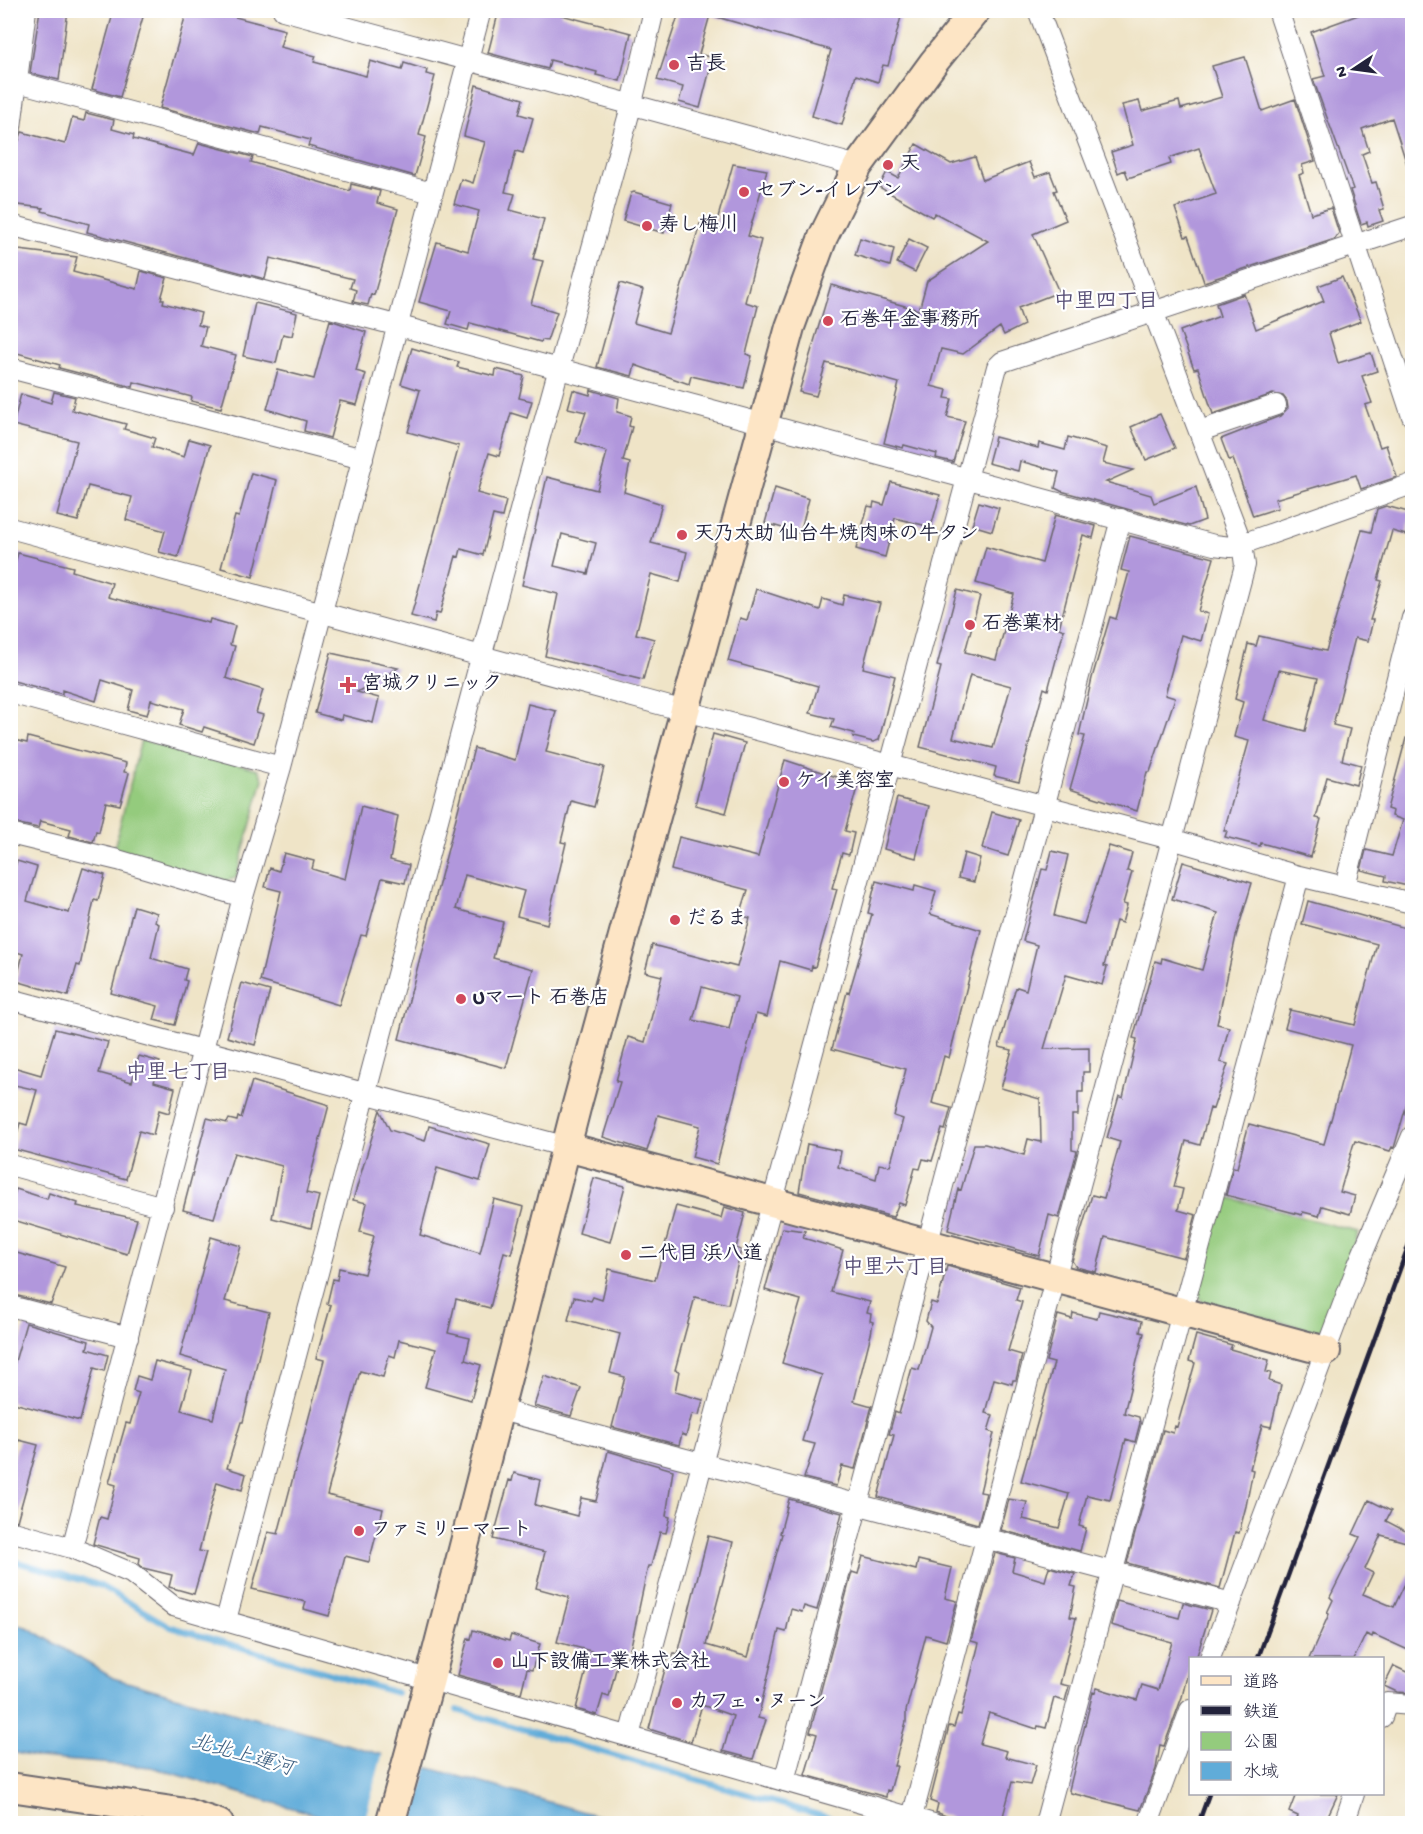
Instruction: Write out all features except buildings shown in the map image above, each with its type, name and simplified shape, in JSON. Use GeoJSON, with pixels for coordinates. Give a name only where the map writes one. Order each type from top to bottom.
{"type":"FeatureCollection","features":[{"type":"Feature","properties":{"kind":"street"},"geometry":{"type":"LineString","coordinates":[[10,135],[26,10]]}},
{"type":"Feature","properties":{"kind":"street"},"geometry":{"type":"LineString","coordinates":[[283,10],[858,166]]}},
{"type":"Feature","properties":{"kind":"street"},"geometry":{"type":"LineString","coordinates":[[72,1548],[205,1049],[243,897],[281,767],[481,10]]}},
{"type":"Feature","properties":{"kind":"street"},"geometry":{"type":"LineString","coordinates":[[226,1620],[558,371],[632,104],[654,10]]}},
{"type":"Feature","properties":{"kind":"street"},"geometry":{"type":"LineString","coordinates":[[390,1824],[430,1679],[567,1147],[763,425],[798,305],[823,237],[858,166],[934,62],[976,10]]}},
{"type":"Feature","properties":{"kind":"street"},"geometry":{"type":"LineString","coordinates":[[912,1817],[1245,565],[1242,543],[1038,10]]}},
{"type":"Feature","properties":{"kind":"street"},"geometry":{"type":"LineString","coordinates":[[1278,10],[1413,416]]}},
{"type":"Feature","properties":{"kind":"street"},"geometry":{"type":"LineString","coordinates":[[18,82],[432,193]]}},
{"type":"Feature","properties":{"kind":"street"},"geometry":{"type":"LineString","coordinates":[[10,225],[398,326],[558,371],[1214,545],[1231,547],[1413,484]]}},
{"type":"Feature","properties":{"kind":"street"},"geometry":{"type":"LineString","coordinates":[[628,1736],[997,367],[1002,362],[1154,310],[1413,226]]}},
{"type":"Feature","properties":{"kind":"street"},"geometry":{"type":"LineString","coordinates":[[10,368],[363,459]]}},
{"type":"Feature","properties":{"kind":"street"},"geometry":{"type":"LineString","coordinates":[[1200,431],[1276,405]]}},
{"type":"Feature","properties":{"kind":"street"},"geometry":{"type":"LineString","coordinates":[[784,1781],[1121,519]]}},
{"type":"Feature","properties":{"kind":"street"},"geometry":{"type":"LineString","coordinates":[[10,528],[1171,839],[1299,876],[1413,903]]}},
{"type":"Feature","properties":{"kind":"street"},"geometry":{"type":"LineString","coordinates":[[1345,886],[1413,618]]}},
{"type":"Feature","properties":{"kind":"street"},"geometry":{"type":"LineString","coordinates":[[10,693],[281,767]]}},
{"type":"Feature","properties":{"kind":"street"},"geometry":{"type":"LineString","coordinates":[[10,834],[118,860],[243,897]]}},
{"type":"Feature","properties":{"kind":"street"},"geometry":{"type":"LineString","coordinates":[[1045,1824],[1299,876]]}},
{"type":"Feature","properties":{"kind":"street"},"geometry":{"type":"LineString","coordinates":[[10,999],[205,1049],[367,1095],[1326,1352]]}},
{"type":"Feature","properties":{"kind":"street"},"geometry":{"type":"LineString","coordinates":[[1211,1657],[1357,1267],[1413,1136]]}},
{"type":"Feature","properties":{"kind":"street"},"geometry":{"type":"LineString","coordinates":[[10,1166],[163,1207]]}},
{"type":"Feature","properties":{"kind":"street"},"geometry":{"type":"LineString","coordinates":[[10,1306],[128,1337]]}},
{"type":"Feature","properties":{"kind":"street"},"geometry":{"type":"LineString","coordinates":[[500,1410],[1231,1603]]}},
{"type":"Feature","properties":{"kind":"street"},"geometry":{"type":"LineString","coordinates":[[10,1530],[72,1548],[131,1573],[173,1606],[934,1824]]}},
{"type":"Feature","properties":{"kind":"street"},"geometry":{"type":"LineString","coordinates":[[1384,1713],[1387,1703],[1413,1705]]}},
{"type":"Feature","properties":{"kind":"street"},"geometry":{"type":"LineString","coordinates":[[1148,1824],[1189,1715]]}},
{"type":"Feature","properties":{"kind":"street"},"geometry":{"type":"LineString","coordinates":[[10,1787],[219,1824]]}},
{"type":"Feature","properties":{"kind":"street"},"geometry":{"type":"LineString","coordinates":[[1344,1824],[1354,1795]]}},
{"type":"Feature","properties":{"kind":"green space"},"geometry":{"type":"Polygon","coordinates":[[[141,740],[258,769],[263,779],[236,878],[226,881],[113,853],[141,740]]]}},
{"type":"Feature","properties":{"kind":"green space"},"geometry":{"type":"Polygon","coordinates":[[[1223,1196],[1358,1232],[1328,1327],[1316,1331],[1203,1303],[1197,1291],[1223,1196]]]}},
{"type":"Feature","properties":{"kind":"water","name":"北北上運河"},"geometry":{"type":"Polygon","coordinates":[[[11,1622],[29,1628],[113,1678],[623,1823],[344,1823],[151,1767],[38,1758],[11,1752],[11,1622]]]}},
{"type":"Feature","properties":{"kind":"pier"},"geometry":{"type":"Polygon","coordinates":[[[383,1752],[428,1765],[412,1824],[364,1823],[383,1752]]]}},
{"type":"Feature","properties":{"kind":"waterway"},"geometry":{"type":"LineString","coordinates":[[10,1560],[99,1585],[171,1627],[397,1693]]}},
{"type":"Feature","properties":{"kind":"waterway"},"geometry":{"type":"LineString","coordinates":[[457,1710],[850,1824]]}},
{"type":"Feature","properties":{"kind":"railway"},"geometry":{"type":"LineString","coordinates":[[1258,1657],[1412,1236]]}},
{"type":"Feature","properties":{"kind":"railway"},"geometry":{"type":"LineString","coordinates":[[1198,1824],[1209,1795]]}},
{"type":"Feature","properties":{"kind":"place","name":"吉長"},"geometry":{"type":"Point","coordinates":[674,65]}},
{"type":"Feature","properties":{"kind":"place","name":"天"},"geometry":{"type":"Point","coordinates":[888,165]}},
{"type":"Feature","properties":{"kind":"place","name":"セブン-イレブン"},"geometry":{"type":"Point","coordinates":[744,192]}},
{"type":"Feature","properties":{"kind":"place","name":"寿し梅川"},"geometry":{"type":"Point","coordinates":[647,226]}},
{"type":"Feature","properties":{"kind":"place","name":"石巻年金事務所"},"geometry":{"type":"Point","coordinates":[828,321]}},
{"type":"Feature","properties":{"kind":"place","name":"天乃太助 仙台牛焼肉味の牛タン"},"geometry":{"type":"Point","coordinates":[682,535]}},
{"type":"Feature","properties":{"kind":"place","name":"石巻菓材"},"geometry":{"type":"Point","coordinates":[970,625]}},
{"type":"Feature","properties":{"kind":"place","name":"宮城クリニック"},"geometry":{"type":"Point","coordinates":[348,685]}},
{"type":"Feature","properties":{"kind":"place","name":"ケイ美容室"},"geometry":{"type":"Point","coordinates":[784,782]}},
{"type":"Feature","properties":{"kind":"place","name":"だるま"},"geometry":{"type":"Point","coordinates":[675,920]}},
{"type":"Feature","properties":{"kind":"place","name":"Uマート 石巻店"},"geometry":{"type":"Point","coordinates":[461,999]}},
{"type":"Feature","properties":{"kind":"place","name":"二代目 浜八道"},"geometry":{"type":"Point","coordinates":[626,1255]}},
{"type":"Feature","properties":{"kind":"place","name":"ファミリーマート"},"geometry":{"type":"Point","coordinates":[359,1531]}},
{"type":"Feature","properties":{"kind":"place","name":"山下設備工業株式会社"},"geometry":{"type":"Point","coordinates":[498,1663]}},
{"type":"Feature","properties":{"kind":"place","name":"カフェ・ヌーン"},"geometry":{"type":"Point","coordinates":[677,1703]}},
{"type":"Feature","properties":{"kind":"district","name":"中里四丁目"},"geometry":{"type":"Point","coordinates":[1106,303]}},
{"type":"Feature","properties":{"kind":"district","name":"中里七丁目"},"geometry":{"type":"Point","coordinates":[178,1074]}},
{"type":"Feature","properties":{"kind":"district","name":"中里六丁目"},"geometry":{"type":"Point","coordinates":[895,1269]}}]}
